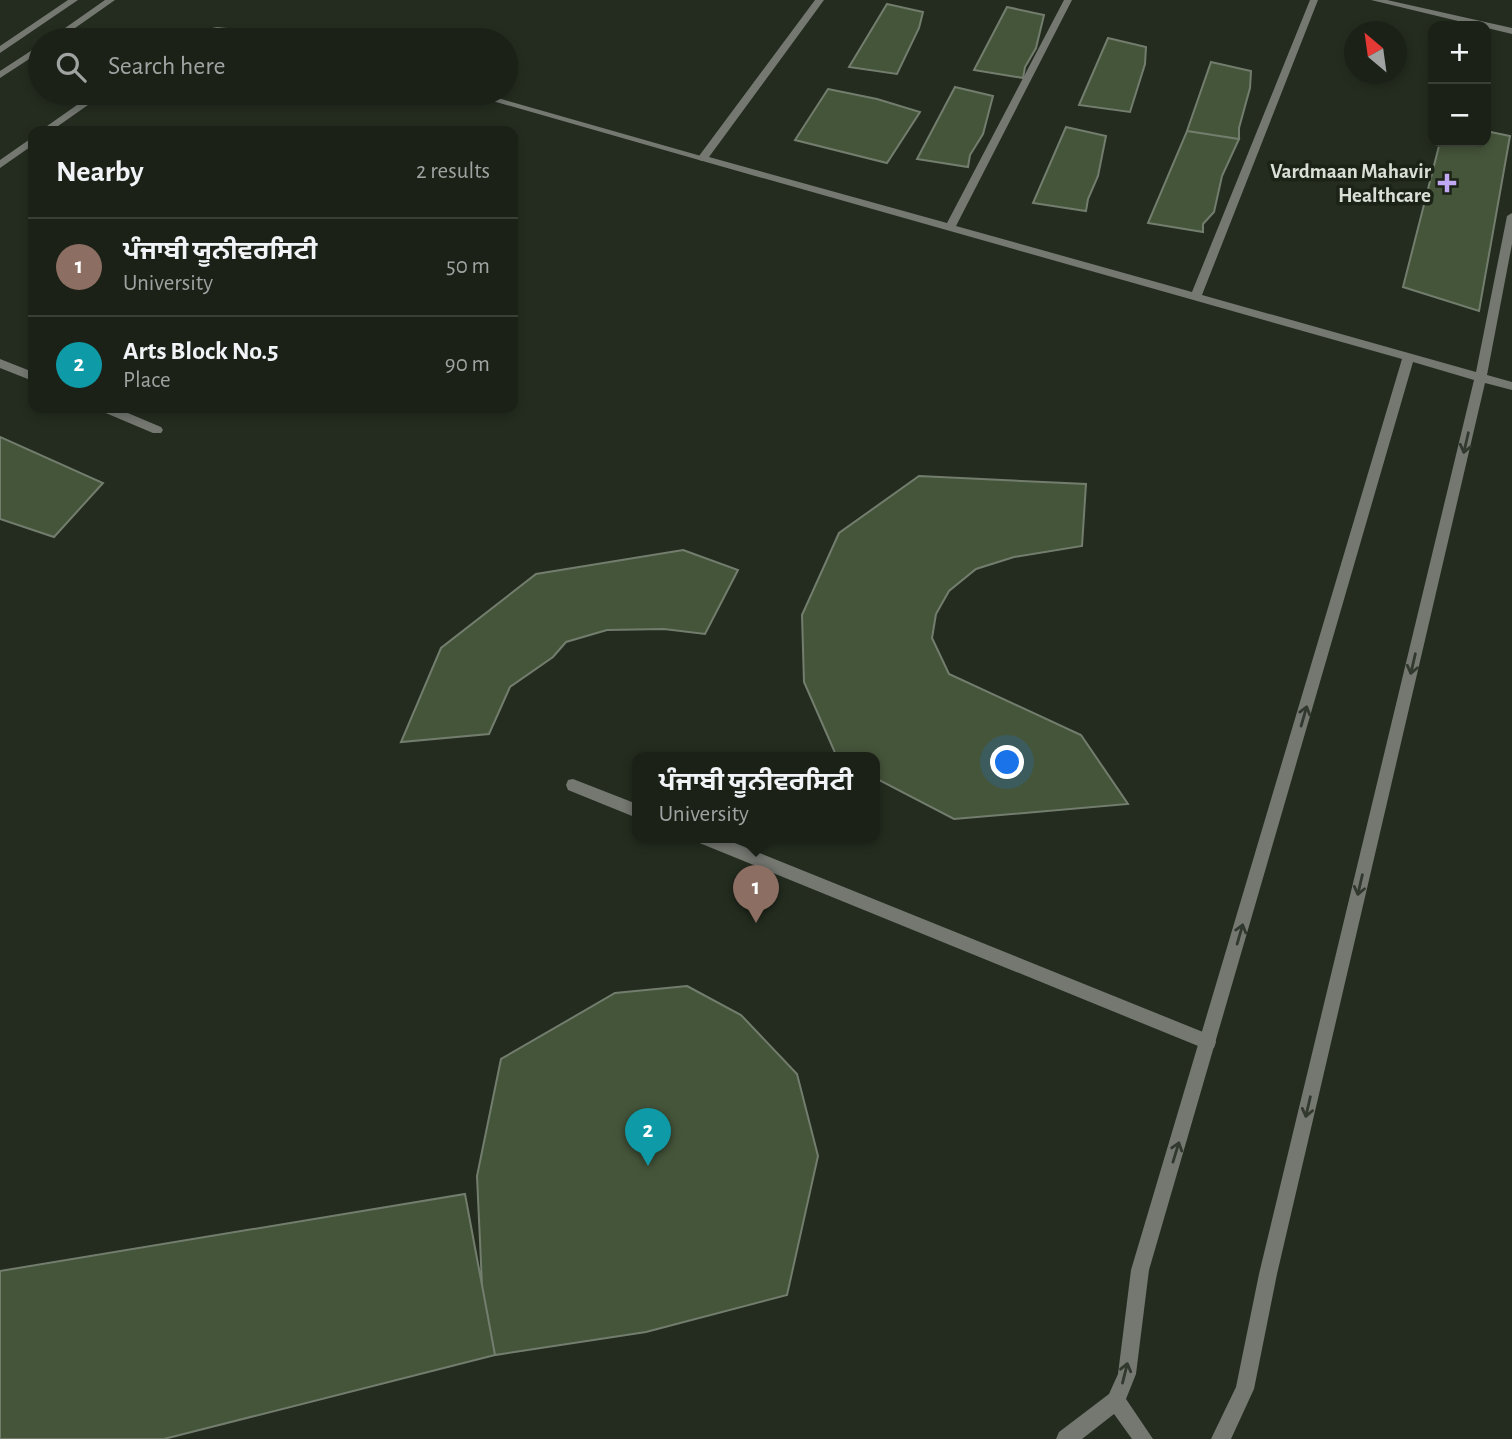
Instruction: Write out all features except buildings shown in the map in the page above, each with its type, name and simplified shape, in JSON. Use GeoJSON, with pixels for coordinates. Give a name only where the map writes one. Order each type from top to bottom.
{"type":"FeatureCollection","features":[{"type":"Feature","properties":{"kind":"street"},"geometry":{"type":"LineString","coordinates":[[33,28],[74,0]]}},
{"type":"Feature","properties":{"kind":"street"},"geometry":{"type":"LineString","coordinates":[[70,28],[111,0]]}},
{"type":"Feature","properties":{"kind":"street"},"geometry":{"type":"LineString","coordinates":[[703,158],[820,0]]}},
{"type":"Feature","properties":{"kind":"street"},"geometry":{"type":"LineString","coordinates":[[950,227],[1068,0]]}},
{"type":"Feature","properties":{"kind":"street"},"geometry":{"type":"LineString","coordinates":[[1196,295],[1314,0]]}},
{"type":"Feature","properties":{"kind":"street"},"geometry":{"type":"LineString","coordinates":[[1375,0],[1512,31]]}},
{"type":"Feature","properties":{"kind":"street"},"geometry":{"type":"LineString","coordinates":[[0,50],[28,31]]}},
{"type":"Feature","properties":{"kind":"street"},"geometry":{"type":"LineString","coordinates":[[0,75],[28,56]]}},
{"type":"Feature","properties":{"kind":"street"},"geometry":{"type":"LineString","coordinates":[[52,126],[83,105]]}},
{"type":"Feature","properties":{"kind":"street"},"geometry":{"type":"LineString","coordinates":[[513,105],[1512,386]]}},
{"type":"Feature","properties":{"kind":"street"},"geometry":{"type":"LineString","coordinates":[[0,165],[28,144]]}},
{"type":"Feature","properties":{"kind":"street"},"geometry":{"type":"LineString","coordinates":[[1221,1439],[1244,1389],[1268,1274],[1482,376],[1512,216]]}},
{"type":"Feature","properties":{"kind":"street"},"geometry":{"type":"LineString","coordinates":[[1066,1439],[1116,1401],[1127,1374],[1140,1270],[1408,358]]}},
{"type":"Feature","properties":{"kind":"street"},"geometry":{"type":"LineString","coordinates":[[0,363],[28,375]]}},
{"type":"Feature","properties":{"kind":"street"},"geometry":{"type":"LineString","coordinates":[[117,413],[157,430]]}},
{"type":"Feature","properties":{"kind":"street"},"geometry":{"type":"LineString","coordinates":[[573,785],[632,809]]}},
{"type":"Feature","properties":{"kind":"street"},"geometry":{"type":"LineString","coordinates":[[717,843],[1208,1042]]}},
{"type":"Feature","properties":{"kind":"street"},"geometry":{"type":"LineString","coordinates":[[1116,1401],[1143,1439]]}},
{"type":"Feature","properties":{"kind":"place","name":"Vardmaan Mahavir Healthcare"},"geometry":{"type":"Point","coordinates":[1447,183]}},
{"type":"Feature","properties":{"kind":"place","name":"ਪੰਜਾਬੀ ਯੂਨੀਵਰਸਿਟੀ"},"geometry":{"type":"Point","coordinates":[756,923]}},
{"type":"Feature","properties":{"kind":"place","name":"Arts Block No.5"},"geometry":{"type":"Point","coordinates":[648,1166]}}]}
